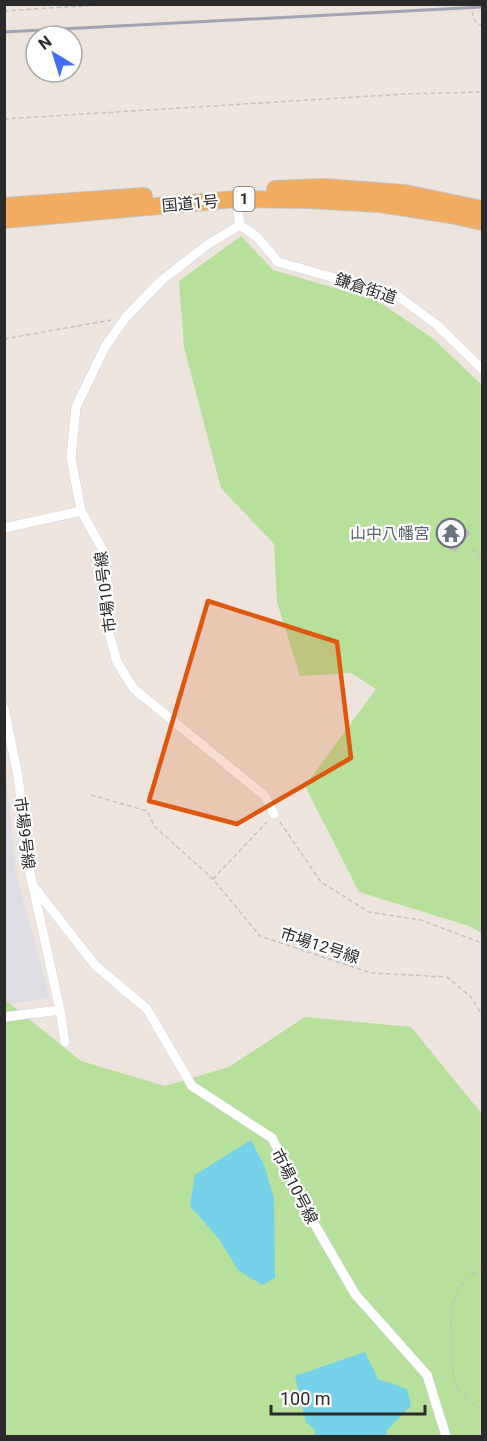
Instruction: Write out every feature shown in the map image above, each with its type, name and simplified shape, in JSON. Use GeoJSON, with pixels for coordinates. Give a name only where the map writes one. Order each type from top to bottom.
{"type":"FeatureCollection","features":[{"type":"Feature","properties":{"kind":"highway","name":"国道1号"},"geometry":{"type":"LineString","coordinates":[[4,206],[323,187],[405,193],[483,209]]}},
{"type":"Feature","properties":{"kind":"highway","name":"国道1号"},"geometry":{"type":"LineString","coordinates":[[4,220],[236,199],[380,204],[451,214],[483,222]]}},
{"type":"Feature","properties":{"kind":"street"},"geometry":{"type":"LineString","coordinates":[[236,199],[240,225]]}},
{"type":"Feature","properties":{"kind":"street","name":"市場10号線"},"geometry":{"type":"LineString","coordinates":[[240,225],[207,245],[161,281],[126,317],[105,347],[76,407],[71,457],[81,511],[104,552],[109,599],[106,622],[117,662],[134,689],[265,796],[274,814]]}},
{"type":"Feature","properties":{"kind":"street","name":"鎌倉街道"},"geometry":{"type":"LineString","coordinates":[[240,225],[257,237],[278,262],[398,296],[436,325],[483,369]]}},
{"type":"Feature","properties":{"kind":"street"},"geometry":{"type":"LineString","coordinates":[[4,528],[81,511]]}},
{"type":"Feature","properties":{"kind":"street","name":"市場9号線"},"geometry":{"type":"LineString","coordinates":[[4,708],[18,776],[33,887],[65,1042]]}},
{"type":"Feature","properties":{"kind":"street","name":"市場10号線"},"geometry":{"type":"LineString","coordinates":[[33,887],[95,965],[147,1009],[192,1086],[272,1138],[315,1225],[355,1294],[427,1375],[446,1437]]}},
{"type":"Feature","properties":{"kind":"street"},"geometry":{"type":"LineString","coordinates":[[4,1017],[60,1010]]}},
{"type":"Feature","properties":{"kind":"path"},"geometry":{"type":"LineString","coordinates":[[4,11],[113,4]]}},
{"type":"Feature","properties":{"kind":"path"},"geometry":{"type":"LineString","coordinates":[[471,4],[474,20],[478,25],[483,25]]}},
{"type":"Feature","properties":{"kind":"path"},"geometry":{"type":"LineString","coordinates":[[4,119],[405,93],[483,92]]}},
{"type":"Feature","properties":{"kind":"path"},"geometry":{"type":"LineString","coordinates":[[4,339],[126,317]]}},
{"type":"Feature","properties":{"kind":"path"},"geometry":{"type":"LineString","coordinates":[[472,549],[483,557]]}},
{"type":"Feature","properties":{"kind":"path","name":"市場12号線"},"geometry":{"type":"LineString","coordinates":[[91,795],[147,811],[155,827],[213,879],[260,936],[371,973],[447,977],[471,997],[483,1015]]}},
{"type":"Feature","properties":{"kind":"path"},"geometry":{"type":"LineString","coordinates":[[213,879],[274,814],[321,882],[369,912],[421,920],[483,943]]}},
{"type":"Feature","properties":{"kind":"path"},"geometry":{"type":"LineString","coordinates":[[483,1270],[476,1271],[466,1278],[452,1308],[452,1369],[456,1386],[483,1412]]}},
{"type":"Feature","properties":{"kind":"highlighted area"},"geometry":{"type":"Polygon","coordinates":[[[208,601],[337,642],[351,758],[237,824],[149,801],[208,601]]]}},
{"type":"Feature","properties":{"kind":"shaded area"},"geometry":{"type":"Polygon","coordinates":[[[4,752],[16,874],[50,998],[5,1005],[4,752]]]}},
{"type":"Feature","properties":{"kind":"green space"},"geometry":{"type":"Polygon","coordinates":[[[241,236],[273,270],[376,300],[431,337],[482,385],[482,933],[469,926],[359,892],[305,786],[376,689],[351,673],[300,676],[277,602],[274,544],[221,488],[184,347],[179,281],[241,236]]]}},
{"type":"Feature","properties":{"kind":"green space"},"geometry":{"type":"Polygon","coordinates":[[[4,999],[81,1061],[165,1086],[229,1067],[305,1017],[411,1027],[482,1114],[482,1436],[5,1436],[4,999]]]}},
{"type":"Feature","properties":{"kind":"water"},"geometry":{"type":"Polygon","coordinates":[[[251,1140],[264,1165],[274,1198],[275,1278],[262,1285],[238,1270],[219,1239],[190,1206],[195,1175],[251,1140]]]}},
{"type":"Feature","properties":{"kind":"water"},"geometry":{"type":"Polygon","coordinates":[[[365,1352],[378,1379],[407,1389],[411,1406],[387,1430],[386,1436],[315,1436],[315,1430],[306,1422],[295,1376],[365,1352]]]}},
{"type":"Feature","properties":{"kind":"building"},"geometry":{"type":"Polygon","coordinates":[[[451,517],[471,533],[454,553],[435,537],[451,517]]]}},
{"type":"Feature","properties":{"kind":"railway"},"geometry":{"type":"LineString","coordinates":[[4,32],[482,7]]}},
{"type":"Feature","properties":{"kind":"place","name":"山中八幡宮"},"geometry":{"type":"Point","coordinates":[451,533]}}]}
